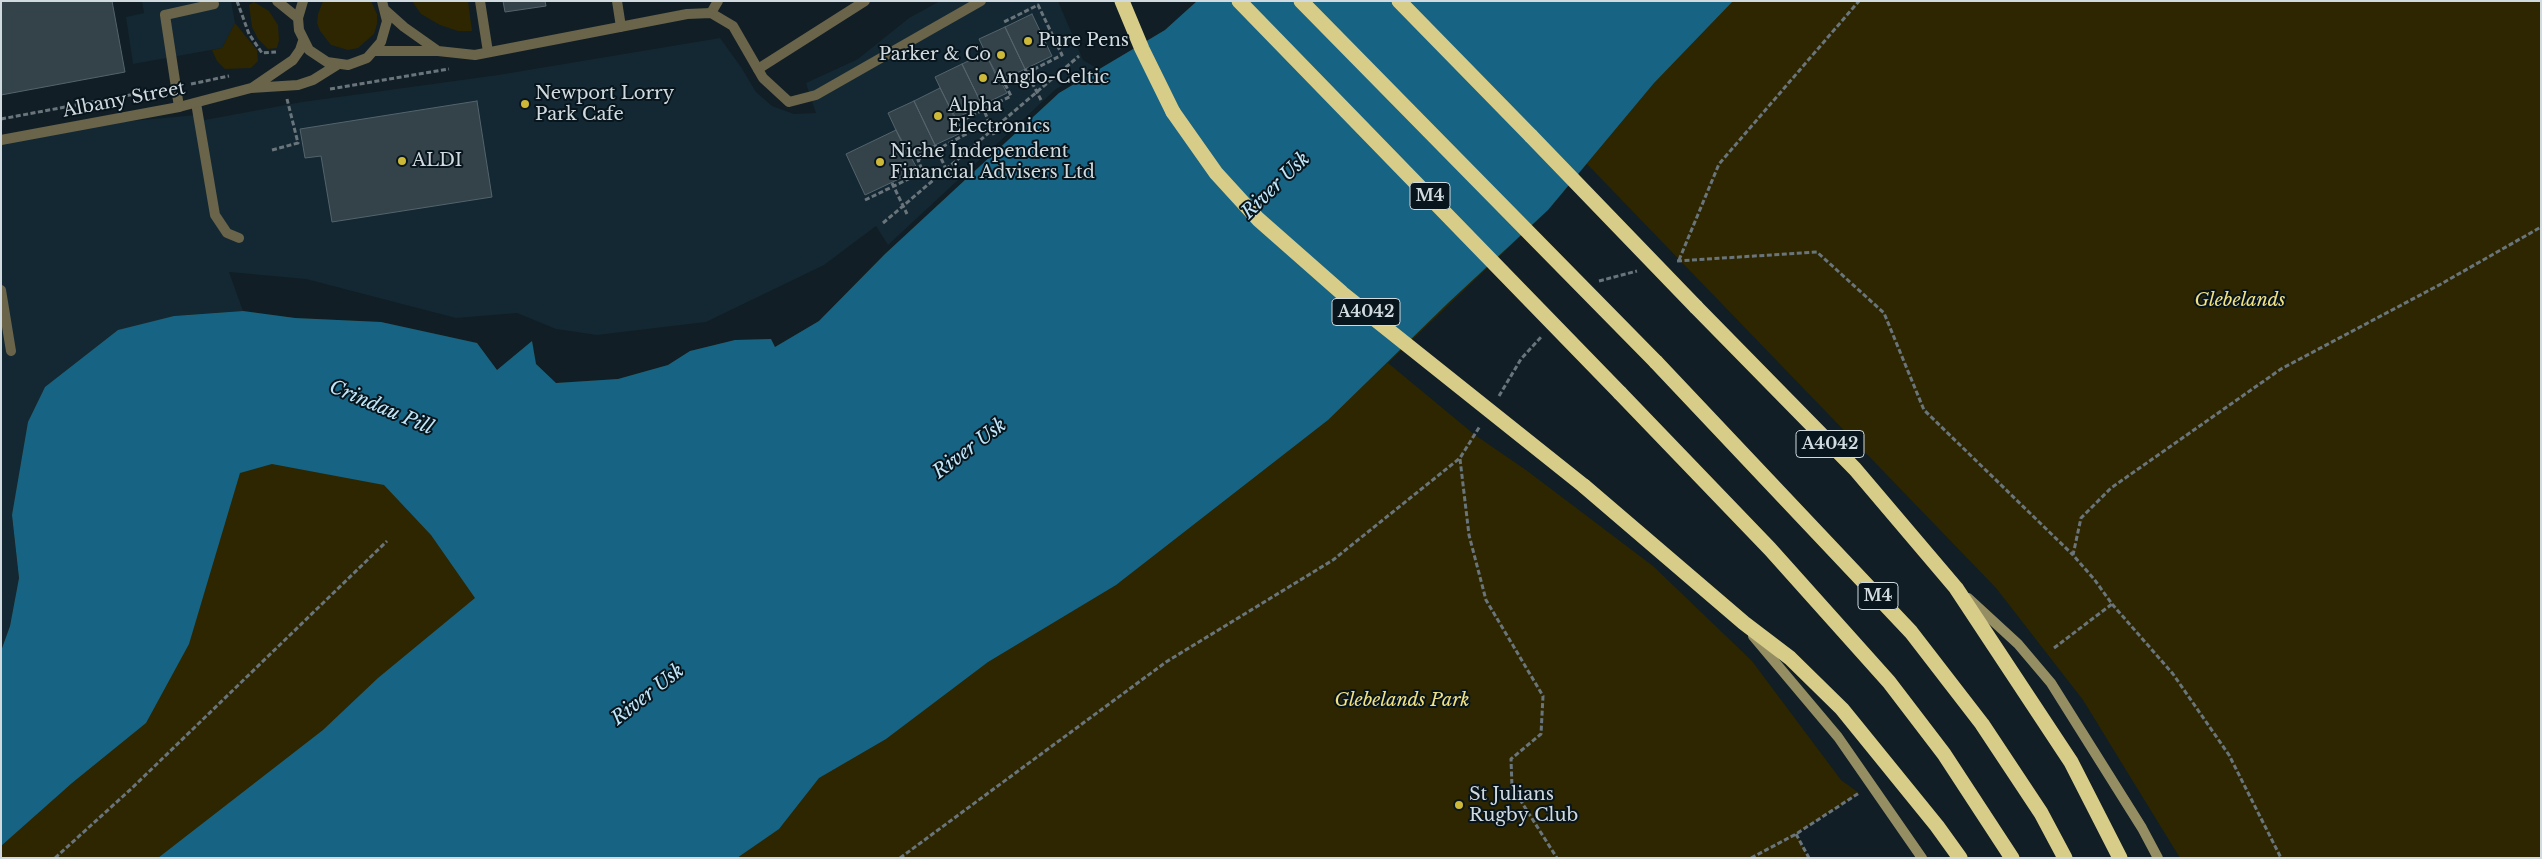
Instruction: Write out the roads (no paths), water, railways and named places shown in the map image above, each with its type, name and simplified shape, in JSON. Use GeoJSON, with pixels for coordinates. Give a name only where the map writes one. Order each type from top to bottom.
{"type":"FeatureCollection","features":[{"type":"Feature","properties":{"kind":"highway","name":"A4042"},"geometry":{"type":"LineString","coordinates":[[1122,1],[1142,49],[1173,112],[1216,173],[1258,219],[1342,293],[1584,486],[1744,624]]}},
{"type":"Feature","properties":{"kind":"highway","name":"M4"},"geometry":{"type":"LineString","coordinates":[[1239,1],[1770,549],[1889,682],[1944,754],[2012,858]]}},
{"type":"Feature","properties":{"kind":"highway","name":"M4"},"geometry":{"type":"LineString","coordinates":[[1301,1],[1656,362],[1911,632],[1982,724],[2041,813],[2066,858]]}},
{"type":"Feature","properties":{"kind":"highway","name":"A4042"},"geometry":{"type":"LineString","coordinates":[[1399,1],[1855,469],[1956,588]]}},
{"type":"Feature","properties":{"kind":"highway"},"geometry":{"type":"LineString","coordinates":[[1956,588],[2071,762],[2120,858]]}},
{"type":"Feature","properties":{"kind":"highway"},"geometry":{"type":"LineString","coordinates":[[1744,624],[1790,658],[1842,709],[1937,826],[1960,858]]}},
{"type":"Feature","properties":{"kind":"main road"},"geometry":{"type":"LineString","coordinates":[[1956,588],[2018,644],[2051,683],[2142,828],[2158,858]]}},
{"type":"Feature","properties":{"kind":"main road"},"geometry":{"type":"LineString","coordinates":[[1744,624],[1838,737],[1922,858]]}},
{"type":"Feature","properties":{"kind":"street"},"geometry":{"type":"LineString","coordinates":[[277,1],[298,18]]}},
{"type":"Feature","properties":{"kind":"street"},"geometry":{"type":"LineString","coordinates":[[303,1],[298,18],[303,42],[317,58],[337,65],[358,62],[375,51],[385,32],[384,6]]}},
{"type":"Feature","properties":{"kind":"street"},"geometry":{"type":"LineString","coordinates":[[480,1],[488,52]]}},
{"type":"Feature","properties":{"kind":"street"},"geometry":{"type":"LineString","coordinates":[[617,1],[621,27]]}},
{"type":"Feature","properties":{"kind":"street"},"geometry":{"type":"LineString","coordinates":[[711,14],[718,1]]}},
{"type":"Feature","properties":{"kind":"street"},"geometry":{"type":"LineString","coordinates":[[758,69],[866,1]]}},
{"type":"Feature","properties":{"kind":"street"},"geometry":{"type":"LineString","coordinates":[[375,51],[438,51],[475,55],[687,14],[711,14],[733,26],[763,78],[789,102],[816,95],[980,1]]}},
{"type":"Feature","properties":{"kind":"street"},"geometry":{"type":"LineString","coordinates":[[179,107],[165,15],[214,4]]}},
{"type":"Feature","properties":{"kind":"street"},"geometry":{"type":"LineString","coordinates":[[384,6],[404,27],[438,51]]}},
{"type":"Feature","properties":{"kind":"street","name":"Albany Street"},"geometry":{"type":"LineString","coordinates":[[251,88],[293,60],[303,42]]}},
{"type":"Feature","properties":{"kind":"street","name":"Albany Street"},"geometry":{"type":"LineString","coordinates":[[1,140],[179,107],[251,88],[298,85],[313,80],[337,65]]}},
{"type":"Feature","properties":{"kind":"street"},"geometry":{"type":"LineString","coordinates":[[196,103],[215,215],[226,233],[239,238]]}},
{"type":"Feature","properties":{"kind":"street"},"geometry":{"type":"LineString","coordinates":[[1,290],[11,351]]}},
{"type":"Feature","properties":{"kind":"water"},"geometry":{"type":"Polygon","coordinates":[[[1197,1],[1733,1],[1654,83],[1548,210],[1448,303],[1328,420],[1116,585],[988,662],[886,739],[819,778],[779,829],[737,858],[158,858],[323,730],[378,678],[475,598],[431,535],[384,485],[272,464],[240,473],[189,644],[146,723],[72,783],[1,846],[1,651],[10,626],[19,578],[12,515],[28,422],[45,387],[118,330],[174,316],[243,311],[295,318],[381,322],[477,343],[497,370],[532,341],[536,364],[556,383],[618,379],[668,365],[690,351],[735,340],[771,339],[775,347],[819,321],[885,254],[1059,93],[1165,30],[1197,1]]]}},
{"type":"Feature","properties":{"kind":"place","name":"Pure Pens"},"geometry":{"type":"Point","coordinates":[1028,41]}},
{"type":"Feature","properties":{"kind":"place","name":"Parker & Co"},"geometry":{"type":"Point","coordinates":[1001,55]}},
{"type":"Feature","properties":{"kind":"place","name":"Anglo-Celtic"},"geometry":{"type":"Point","coordinates":[983,78]}},
{"type":"Feature","properties":{"kind":"place","name":"Newport Lorry Park Cafe"},"geometry":{"type":"Point","coordinates":[525,104]}},
{"type":"Feature","properties":{"kind":"place","name":"Alpha Electronics"},"geometry":{"type":"Point","coordinates":[938,116]}},
{"type":"Feature","properties":{"kind":"place","name":"ALDI"},"geometry":{"type":"Point","coordinates":[402,161]}},
{"type":"Feature","properties":{"kind":"place","name":"Niche Independent Financial Advisers Ltd"},"geometry":{"type":"Point","coordinates":[880,162]}},
{"type":"Feature","properties":{"kind":"place","name":"St Julians Rugby Club"},"geometry":{"type":"Point","coordinates":[1459,805]}},
{"type":"Feature","properties":{"kind":"water label","name":"River Usk"},"geometry":{"type":"Point","coordinates":[1276,186]}},
{"type":"Feature","properties":{"kind":"water label","name":"Crindau Pill"},"geometry":{"type":"Point","coordinates":[381,408]}},
{"type":"Feature","properties":{"kind":"water label","name":"River Usk"},"geometry":{"type":"Point","coordinates":[970,449]}},
{"type":"Feature","properties":{"kind":"water label","name":"River Usk"},"geometry":{"type":"Point","coordinates":[648,695]}},
{"type":"Feature","properties":{"kind":"park label","name":"Glebelands"},"geometry":{"type":"Point","coordinates":[2240,301]}},
{"type":"Feature","properties":{"kind":"park label","name":"Glebelands Park"},"geometry":{"type":"Point","coordinates":[1402,701]}}]}
